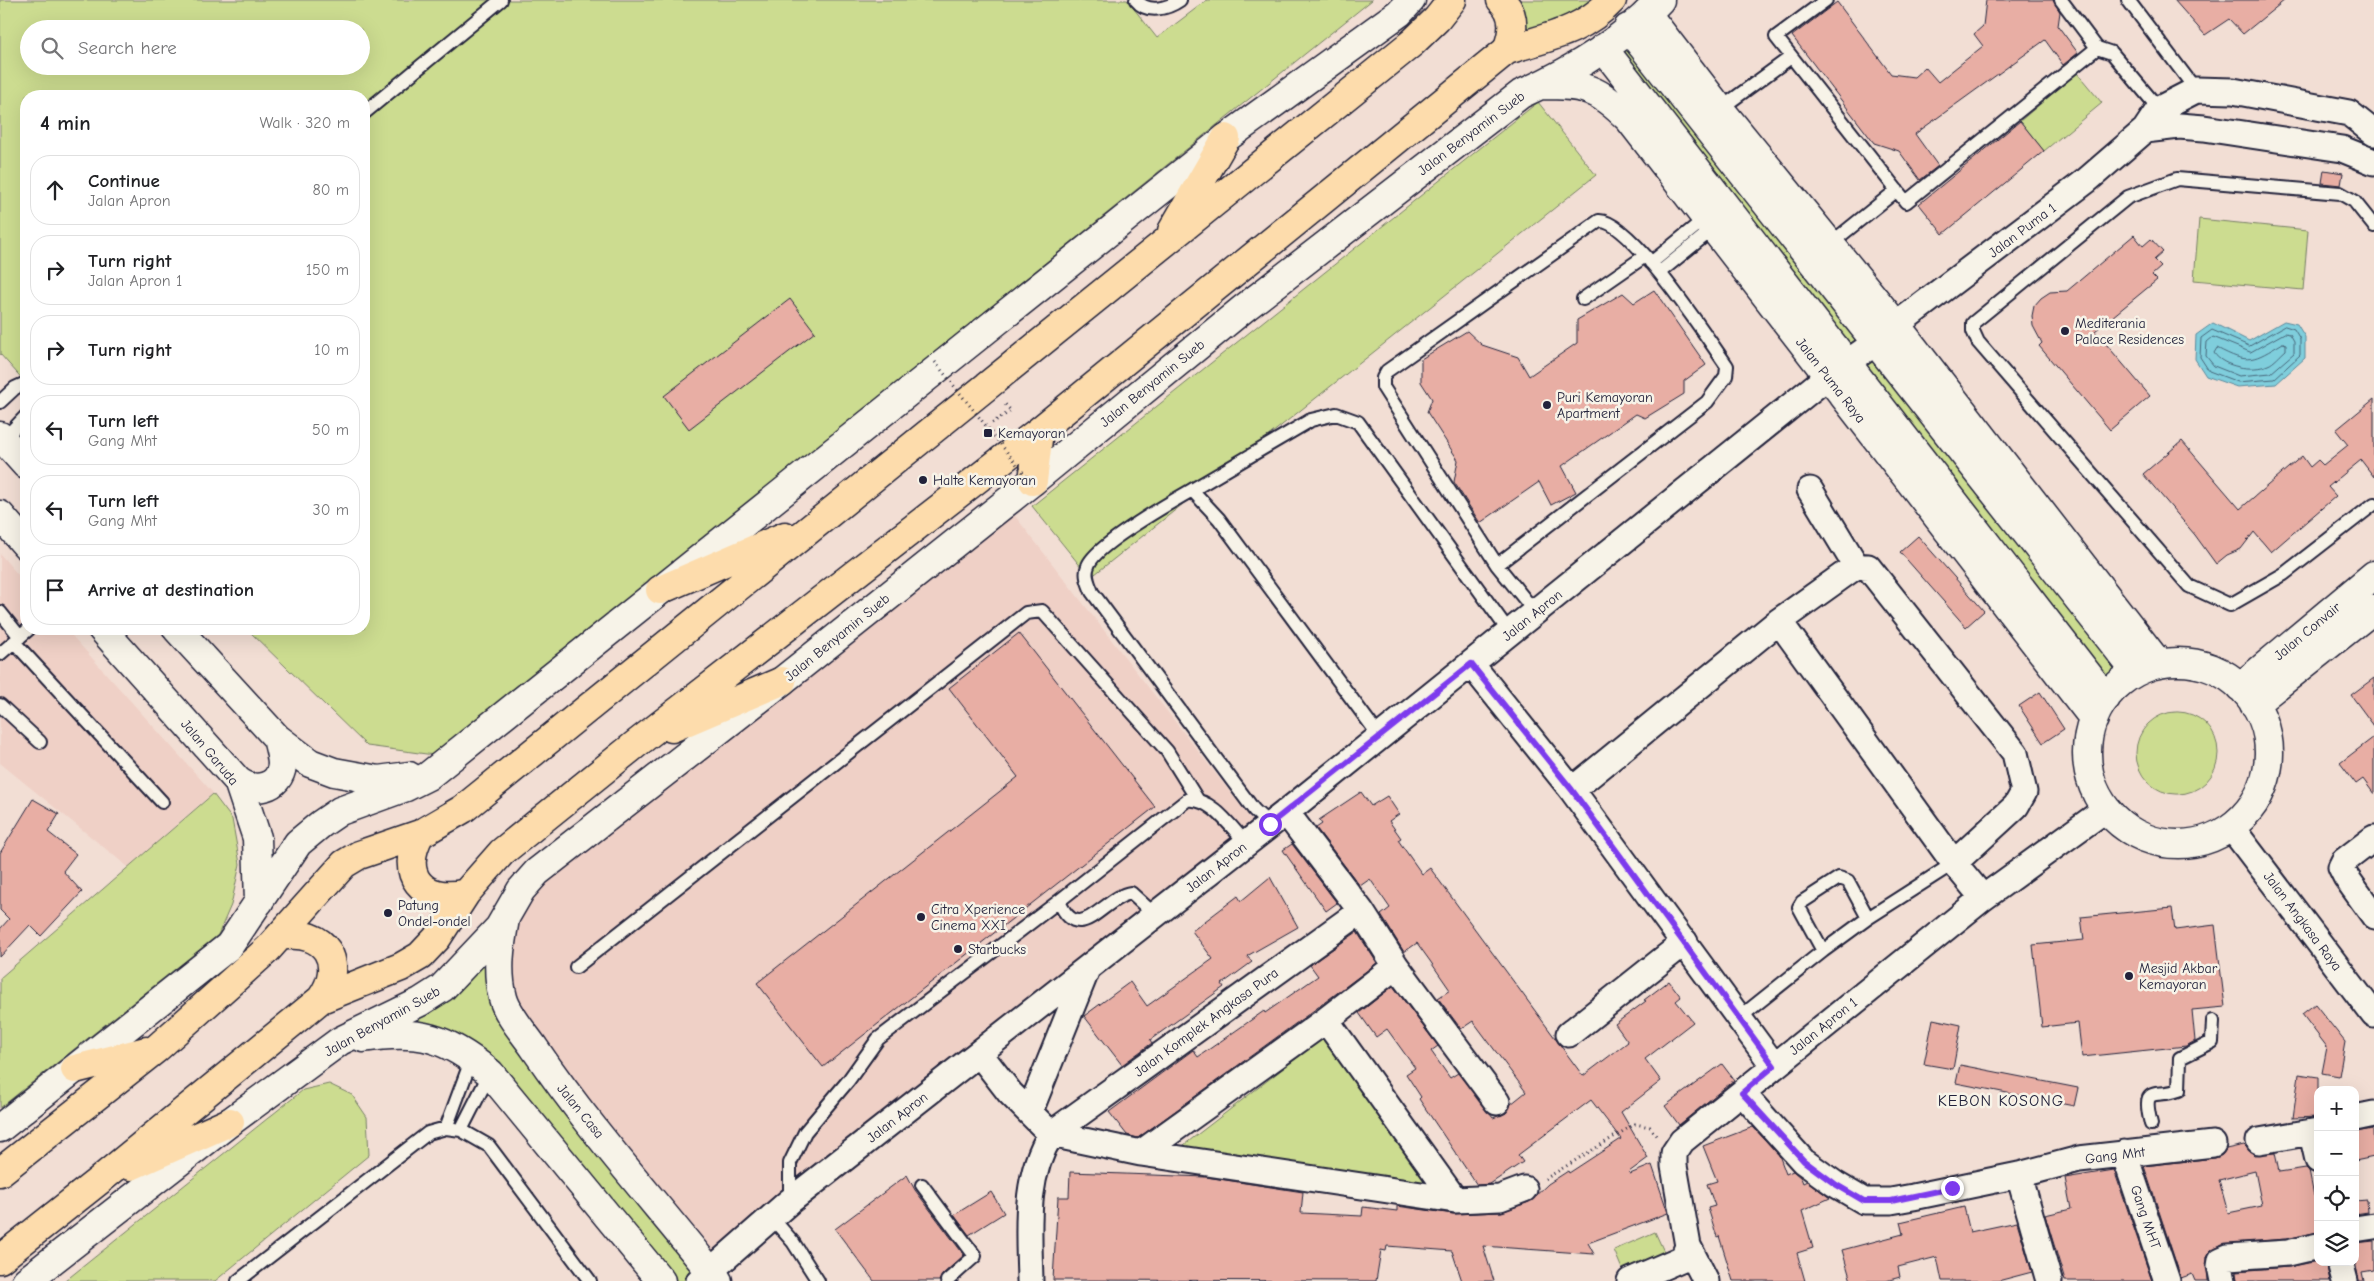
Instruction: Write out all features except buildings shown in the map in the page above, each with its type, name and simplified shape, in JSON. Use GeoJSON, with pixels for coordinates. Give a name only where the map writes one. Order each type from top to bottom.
{"type":"FeatureCollection","features":[{"type":"Feature","properties":{"kind":"main road"},"geometry":{"type":"LineString","coordinates":[[0,1128],[229,946],[298,843],[320,824],[340,812],[406,787],[428,776],[1226,138],[1398,13],[1411,0]]}},
{"type":"Feature","properties":{"kind":"main road"},"geometry":{"type":"LineString","coordinates":[[0,1172],[156,1049],[281,936],[344,864],[359,855],[420,834],[463,809],[494,785],[815,523],[1164,245],[1412,43],[1437,19],[1452,0]]}},
{"type":"Feature","properties":{"kind":"main road"},"geometry":{"type":"LineString","coordinates":[[1501,0],[1507,5],[1513,22],[1513,35],[1507,50]]}},
{"type":"Feature","properties":{"kind":"main road"},"geometry":{"type":"LineString","coordinates":[[321,999],[387,973],[420,956],[437,938],[466,893],[502,852],[636,744],[1039,431],[1479,75],[1507,50],[1579,26],[1591,20],[1612,0]]}},
{"type":"Feature","properties":{"kind":"main road"},"geometry":{"type":"LineString","coordinates":[[1645,14],[1896,325],[2148,668]]}},
{"type":"Feature","properties":{"kind":"main road"},"geometry":{"type":"LineString","coordinates":[[1645,14],[1875,343],[2148,668]]}},
{"type":"Feature","properties":{"kind":"main road","name":"Jalan Benyamin Sueb"},"geometry":{"type":"LineString","coordinates":[[26,1281],[230,1122],[340,1041],[420,1002],[442,988],[460,972],[505,918],[522,890],[537,872],[1033,483],[1243,309],[1521,94],[1541,85],[1603,48],[1645,14]]}},
{"type":"Feature","properties":{"kind":"main road","name":"Jalan Puma Raya"},"geometry":{"type":"LineString","coordinates":[[1603,48],[1837,370],[2100,708]]}},
{"type":"Feature","properties":{"kind":"main road","name":"Jalan Puma Raya"},"geometry":{"type":"LineString","coordinates":[[1541,85],[1579,85],[1596,92],[1614,104],[1629,119],[1710,223],[1837,370]]}},
{"type":"Feature","properties":{"kind":"main road"},"geometry":{"type":"LineString","coordinates":[[1164,245],[1226,138]]}},
{"type":"Feature","properties":{"kind":"main road"},"geometry":{"type":"LineString","coordinates":[[1033,483],[1039,431]]}},
{"type":"Feature","properties":{"kind":"main road"},"geometry":{"type":"LineString","coordinates":[[2,438],[20,458]]}},
{"type":"Feature","properties":{"kind":"main road"},"geometry":{"type":"LineString","coordinates":[[0,516],[20,538]]}},
{"type":"Feature","properties":{"kind":"main road"},"geometry":{"type":"LineString","coordinates":[[660,590],[815,523]]}},
{"type":"Feature","properties":{"kind":"main road","name":"Jalan Convair"},"geometry":{"type":"LineString","coordinates":[[2247,695],[2374,575]]}},
{"type":"Feature","properties":{"kind":"main road","name":"Jalan Convair"},"geometry":{"type":"LineString","coordinates":[[2247,695],[2374,609]]}},
{"type":"Feature","properties":{"kind":"main road","name":"Jalan Garuda"},"geometry":{"type":"LineString","coordinates":[[107,635],[238,781],[257,838],[259,902]]}},
{"type":"Feature","properties":{"kind":"main road"},"geometry":{"type":"LineString","coordinates":[[183,635],[277,738],[310,762],[334,772],[378,780],[410,775],[428,776]]}},
{"type":"Feature","properties":{"kind":"main road"},"geometry":{"type":"LineString","coordinates":[[2178,662],[2199,665],[2217,672],[2247,695],[2267,735],[2267,770],[2255,802],[2231,827],[2214,837],[2195,843],[2176,845],[2155,842],[2137,835],[2120,824],[2106,809],[2095,790],[2088,766],[2088,742],[2100,708],[2125,679],[2148,668],[2178,662]]}},
{"type":"Feature","properties":{"kind":"main road"},"geometry":{"type":"LineString","coordinates":[[636,744],[782,681]]}},
{"type":"Feature","properties":{"kind":"main road"},"geometry":{"type":"LineString","coordinates":[[238,781],[245,786],[255,789],[272,783],[279,776],[282,767],[277,738]]}},
{"type":"Feature","properties":{"kind":"main road"},"geometry":{"type":"LineString","coordinates":[[420,834],[411,850],[411,867],[418,883],[432,894],[450,897],[466,893]]}},
{"type":"Feature","properties":{"kind":"main road","name":"Jalan Casa"},"geometry":{"type":"LineString","coordinates":[[505,918],[498,957],[503,1000],[554,1076],[709,1278]]}},
{"type":"Feature","properties":{"kind":"main road"},"geometry":{"type":"LineString","coordinates":[[0,1259],[321,999],[330,987],[333,972],[331,958],[323,945],[310,936],[296,933],[281,936]]}},
{"type":"Feature","properties":{"kind":"main road"},"geometry":{"type":"LineString","coordinates":[[340,1041],[396,1033],[419,1035],[455,1047],[481,1066],[661,1281]]}},
{"type":"Feature","properties":{"kind":"main road"},"geometry":{"type":"LineString","coordinates":[[75,1069],[156,1049]]}},
{"type":"Feature","properties":{"kind":"main road"},"geometry":{"type":"LineString","coordinates":[[101,1179],[230,1122]]}},
{"type":"Feature","properties":{"kind":"street","name":"Jalan Puma 1"},"geometry":{"type":"LineString","coordinates":[[1896,325],[2086,181],[2145,130],[2159,109],[2196,90],[2233,91],[2349,113],[2374,133]]}},
{"type":"Feature","properties":{"kind":"street"},"geometry":{"type":"LineString","coordinates":[[2145,130],[2179,126],[2204,128],[2342,149],[2374,162]]}},
{"type":"Feature","properties":{"kind":"street","name":"Jalan Apron"},"geometry":{"type":"LineString","coordinates":[[709,1278],[781,1210],[1380,737],[1837,370],[1875,343]]}},
{"type":"Feature","properties":{"kind":"street"},"geometry":{"type":"LineString","coordinates":[[1810,490],[1856,566]]}},
{"type":"Feature","properties":{"kind":"street"},"geometry":{"type":"LineString","coordinates":[[1572,790],[1779,621],[1856,566],[1868,567],[2015,753],[2024,792],[2016,806],[1954,863]]}},
{"type":"Feature","properties":{"kind":"street"},"geometry":{"type":"LineString","coordinates":[[1779,621],[1954,863],[1983,898]]}},
{"type":"Feature","properties":{"kind":"street"},"geometry":{"type":"LineString","coordinates":[[1471,664],[1572,790],[1774,1066]]}},
{"type":"Feature","properties":{"kind":"street","name":"Jalan Apron 1"},"geometry":{"type":"LineString","coordinates":[[1674,1166],[1674,1153],[1682,1141],[1983,898],[2106,809]]}},
{"type":"Feature","properties":{"kind":"street"},"geometry":{"type":"LineString","coordinates":[[1278,818],[1361,911],[1396,966],[1497,1102]]}},
{"type":"Feature","properties":{"kind":"street","name":"Jalan Angkasa Raya"},"geometry":{"type":"LineString","coordinates":[[2231,827],[2374,1014]]}},
{"type":"Feature","properties":{"kind":"street"},"geometry":{"type":"LineString","coordinates":[[2374,838],[2344,861],[2341,867],[2347,880],[2374,916]]}},
{"type":"Feature","properties":{"kind":"street","name":"Jalan Komplek Angkasa Pura"},"geometry":{"type":"LineString","coordinates":[[1030,1281],[1029,1198],[1041,1149],[1051,1134],[1361,911]]}},
{"type":"Feature","properties":{"kind":"street"},"geometry":{"type":"LineString","coordinates":[[1569,1034],[1685,942]]}},
{"type":"Feature","properties":{"kind":"street"},"geometry":{"type":"LineString","coordinates":[[1141,1153],[1326,1020],[1396,966]]}},
{"type":"Feature","properties":{"kind":"street"},"geometry":{"type":"LineString","coordinates":[[1030,1111],[1088,967]]}},
{"type":"Feature","properties":{"kind":"street"},"geometry":{"type":"LineString","coordinates":[[1326,1020],[1454,1200]]}},
{"type":"Feature","properties":{"kind":"street"},"geometry":{"type":"LineString","coordinates":[[979,1053],[1010,1093],[1051,1134],[1141,1153],[1454,1200],[1500,1198],[1524,1189]]}},
{"type":"Feature","properties":{"kind":"street","name":"Gang Mht"},"geometry":{"type":"LineString","coordinates":[[1742,1093],[1804,1161],[1835,1184],[1864,1201],[1891,1201],[2019,1175],[2080,1159],[2157,1146],[2213,1144]]}},
{"type":"Feature","properties":{"kind":"street"},"geometry":{"type":"LineString","coordinates":[[2359,1117],[2374,1114]]}},
{"type":"Feature","properties":{"kind":"street"},"geometry":{"type":"LineString","coordinates":[[2259,1141],[2314,1132]]}},
{"type":"Feature","properties":{"kind":"street","name":"Gang MHT"},"geometry":{"type":"LineString","coordinates":[[2124,1153],[2167,1281]]}},
{"type":"Feature","properties":{"kind":"street"},"geometry":{"type":"LineString","coordinates":[[1674,1166],[1688,1246],[1706,1281]]}},
{"type":"Feature","properties":{"kind":"street"},"geometry":{"type":"LineString","coordinates":[[2019,1175],[2049,1281]]}},
{"type":"Feature","properties":{"kind":"street"},"geometry":{"type":"LineString","coordinates":[[2359,1228],[2374,1226]]}},
{"type":"Feature","properties":{"kind":"street"},"geometry":{"type":"LineString","coordinates":[[1630,1281],[1683,1258],[1688,1246]]}},
{"type":"Feature","properties":{"kind":"street"},"geometry":{"type":"LineString","coordinates":[[2223,1281],[2220,1266],[2221,1260],[2228,1257],[2288,1253],[2314,1247]]}},
{"type":"Feature","properties":{"kind":"street"},"geometry":{"type":"LineString","coordinates":[[2341,1266],[2345,1281]]}},
{"type":"Feature","properties":{"kind":"lane"},"geometry":{"type":"LineString","coordinates":[[370,108],[501,0]]}},
{"type":"Feature","properties":{"kind":"lane"},"geometry":{"type":"LineString","coordinates":[[1136,0],[1140,6],[1156,10],[1180,0]]}},
{"type":"Feature","properties":{"kind":"lane"},"geometry":{"type":"LineString","coordinates":[[1826,0],[1776,37],[1906,202],[2097,48]]}},
{"type":"Feature","properties":{"kind":"lane"},"geometry":{"type":"LineString","coordinates":[[2061,0],[2097,48],[2112,53],[2159,109]]}},
{"type":"Feature","properties":{"kind":"lane"},"geometry":{"type":"LineString","coordinates":[[2128,0],[2196,90]]}},
{"type":"Feature","properties":{"kind":"lane"},"geometry":{"type":"LineString","coordinates":[[1720,108],[1791,57]]}},
{"type":"Feature","properties":{"kind":"lane"},"geometry":{"type":"LineString","coordinates":[[2374,226],[2354,201],[2340,193],[2177,179],[2128,198],[1973,323],[1972,327],[1978,342],[2189,586],[2230,605],[2284,574],[2374,504]]}},
{"type":"Feature","properties":{"kind":"lane"},"geometry":{"type":"LineString","coordinates":[[1830,244],[1897,190]]}},
{"type":"Feature","properties":{"kind":"lane"},"geometry":{"type":"LineString","coordinates":[[1497,566],[1707,402],[1726,376],[1727,366],[1652,263],[1616,226],[1606,220],[1599,221],[1387,371],[1383,378],[1383,387],[1497,566],[1535,612]]}},
{"type":"Feature","properties":{"kind":"lane"},"geometry":{"type":"LineString","coordinates":[[1583,299],[1652,263],[1710,223]]}},
{"type":"Feature","properties":{"kind":"lane"},"geometry":{"type":"LineString","coordinates":[[0,402],[20,386]]}},
{"type":"Feature","properties":{"kind":"lane"},"geometry":{"type":"LineString","coordinates":[[1278,818],[1254,810],[1092,592],[1086,577],[1087,567],[1093,556],[1150,516],[1310,420],[1336,414],[1358,422],[1510,633]]}},
{"type":"Feature","properties":{"kind":"lane"},"geometry":{"type":"LineString","coordinates":[[2,438],[20,422]]}},
{"type":"Feature","properties":{"kind":"lane"},"geometry":{"type":"LineString","coordinates":[[1192,490],[1219,519],[1380,737]]}},
{"type":"Feature","properties":{"kind":"lane"},"geometry":{"type":"LineString","coordinates":[[576,967],[1026,613],[1042,611],[1167,750],[1197,799]]}},
{"type":"Feature","properties":{"kind":"lane"},"geometry":{"type":"LineString","coordinates":[[0,612],[20,635]]}},
{"type":"Feature","properties":{"kind":"lane"},"geometry":{"type":"LineString","coordinates":[[0,654],[21,636],[162,802]]}},
{"type":"Feature","properties":{"kind":"lane"},"geometry":{"type":"LineString","coordinates":[[0,705],[40,742]]}},
{"type":"Feature","properties":{"kind":"lane"},"geometry":{"type":"LineString","coordinates":[[818,1281],[793,1242],[781,1210],[790,1163],[805,1132],[848,1081],[878,1039],[1059,901],[1187,800],[1197,799],[1208,804],[1246,843]]}},
{"type":"Feature","properties":{"kind":"lane"},"geometry":{"type":"LineString","coordinates":[[1740,1018],[1823,951],[1868,918],[1954,863]]}},
{"type":"Feature","properties":{"kind":"lane"},"geometry":{"type":"LineString","coordinates":[[1823,951],[1799,907],[1802,902],[1839,878],[1844,878],[1848,881],[1868,918]]}},
{"type":"Feature","properties":{"kind":"lane"},"geometry":{"type":"LineString","coordinates":[[1059,901],[1065,914],[1072,920],[1090,919],[1122,894],[1131,893],[1155,915]]}},
{"type":"Feature","properties":{"kind":"lane"},"geometry":{"type":"LineString","coordinates":[[2151,1124],[2147,1108],[2150,1097],[2155,1092],[2179,1090],[2180,1058],[2212,1042],[2213,1020]]}},
{"type":"Feature","properties":{"kind":"lane"},"geometry":{"type":"LineString","coordinates":[[446,1128],[481,1066]]}},
{"type":"Feature","properties":{"kind":"lane"},"geometry":{"type":"LineString","coordinates":[[461,1130],[481,1066]]}},
{"type":"Feature","properties":{"kind":"lane"},"geometry":{"type":"LineString","coordinates":[[238,1281],[428,1133],[446,1128],[461,1130],[488,1146],[590,1281]]}},
{"type":"Feature","properties":{"kind":"lane"},"geometry":{"type":"LineString","coordinates":[[922,1185],[975,1256],[947,1281]]}},
{"type":"Feature","properties":{"kind":"path"},"geometry":{"type":"LineString","coordinates":[[935,362],[1033,483]]}},
{"type":"Feature","properties":{"kind":"path"},"geometry":{"type":"LineString","coordinates":[[992,423],[1011,411],[1004,403],[999,408]]}},
{"type":"Feature","properties":{"kind":"path"},"geometry":{"type":"LineString","coordinates":[[1524,1189],[1559,1172],[1634,1124],[1650,1127],[1674,1166]]}},
{"type":"Feature","properties":{"kind":"shaded area"},"geometry":{"type":"Polygon","coordinates":[[[1005,503],[1261,832],[710,1271],[554,1077],[499,972],[505,918],[1005,503]]]}},
{"type":"Feature","properties":{"kind":"shaded area"},"geometry":{"type":"Polygon","coordinates":[[[0,554],[20,577],[20,635],[71,635],[213,793],[128,867],[0,763],[0,554]]]}},
{"type":"Feature","properties":{"kind":"green space"},"geometry":{"type":"Polygon","coordinates":[[[0,0],[1127,0],[1157,38],[1207,0],[1372,0],[434,755],[367,746],[253,635],[370,635],[370,90],[20,90],[20,376],[0,354],[0,0]]]}},
{"type":"Feature","properties":{"kind":"green space"},"geometry":{"type":"Polygon","coordinates":[[[1501,0],[1612,0],[1507,50],[1501,0]]]}},
{"type":"Feature","properties":{"kind":"green space"},"geometry":{"type":"Polygon","coordinates":[[[1642,18],[2136,672],[2114,688],[1603,48],[1642,18]]]}},
{"type":"Feature","properties":{"kind":"green space"},"geometry":{"type":"Polygon","coordinates":[[[2077,73],[2102,103],[2044,151],[2020,121],[2077,73]]]}},
{"type":"Feature","properties":{"kind":"green space"},"geometry":{"type":"Polygon","coordinates":[[[1538,102],[1596,175],[1090,578],[1032,506],[1538,102]]]}},
{"type":"Feature","properties":{"kind":"green space"},"geometry":{"type":"Polygon","coordinates":[[[2199,219],[2308,230],[2303,290],[2194,280],[2199,219]]]}},
{"type":"Feature","properties":{"kind":"green space"},"geometry":{"type":"Polygon","coordinates":[[[2177,712],[2193,715],[2206,724],[2215,737],[2218,753],[2215,769],[2206,782],[2193,791],[2177,794],[2161,791],[2148,782],[2139,769],[2136,753],[2139,737],[2148,724],[2161,715],[2177,712]]]}},
{"type":"Feature","properties":{"kind":"green space"},"geometry":{"type":"Polygon","coordinates":[[[213,794],[232,819],[240,864],[231,905],[218,935],[0,1108],[0,978],[213,794]]]}},
{"type":"Feature","properties":{"kind":"green space"},"geometry":{"type":"Polygon","coordinates":[[[505,918],[503,999],[718,1281],[661,1281],[490,1073],[419,1035],[404,1010],[505,918]]]}},
{"type":"Feature","properties":{"kind":"green space"},"geometry":{"type":"Polygon","coordinates":[[[1329,1033],[1440,1187],[1180,1148],[1329,1033]]]}},
{"type":"Feature","properties":{"kind":"green space"},"geometry":{"type":"Polygon","coordinates":[[[329,1084],[352,1095],[367,1117],[369,1155],[215,1281],[65,1281],[303,1090],[329,1084]]]}},
{"type":"Feature","properties":{"kind":"green space"},"geometry":{"type":"Polygon","coordinates":[[[1655,1232],[1666,1256],[1624,1274],[1614,1250],[1655,1232]]]}},
{"type":"Feature","properties":{"kind":"water"},"geometry":{"type":"Polygon","coordinates":[[[2284,321],[2297,324],[2305,337],[2305,358],[2276,384],[2237,387],[2206,376],[2195,359],[2196,335],[2213,323],[2249,341],[2284,321]]]}},
{"type":"Feature","properties":{"kind":"place","name":"Mediterania Palace Residences"},"geometry":{"type":"Point","coordinates":[2065,331]}},
{"type":"Feature","properties":{"kind":"place","name":"Puri Kemayoran Apartment"},"geometry":{"type":"Point","coordinates":[1547,405]}},
{"type":"Feature","properties":{"kind":"place","name":"Kemayoran"},"geometry":{"type":"Point","coordinates":[988,433]}},
{"type":"Feature","properties":{"kind":"place","name":"Halte Kemayoran"},"geometry":{"type":"Point","coordinates":[923,480]}},
{"type":"Feature","properties":{"kind":"place","name":"Patung Ondel-ondel"},"geometry":{"type":"Point","coordinates":[388,913]}},
{"type":"Feature","properties":{"kind":"place","name":"Citra Xperience Cinema XXI"},"geometry":{"type":"Point","coordinates":[921,917]}},
{"type":"Feature","properties":{"kind":"place","name":"Starbucks"},"geometry":{"type":"Point","coordinates":[958,949]}},
{"type":"Feature","properties":{"kind":"place","name":"Mesjid Akbar Kemayoran"},"geometry":{"type":"Point","coordinates":[2129,976]}},
{"type":"Feature","properties":{"kind":"district","name":"KEBON KOSONG"},"geometry":{"type":"Point","coordinates":[2001,1100]}},
{"type":"Feature","properties":{"kind":"route"},"geometry":{"type":"LineString","coordinates":[[1270,824],[1471,664],[1572,790],[1774,1066],[1742,1093],[1804,1161],[1835,1184],[1864,1201],[1891,1201],[1952,1188]]}}]}
